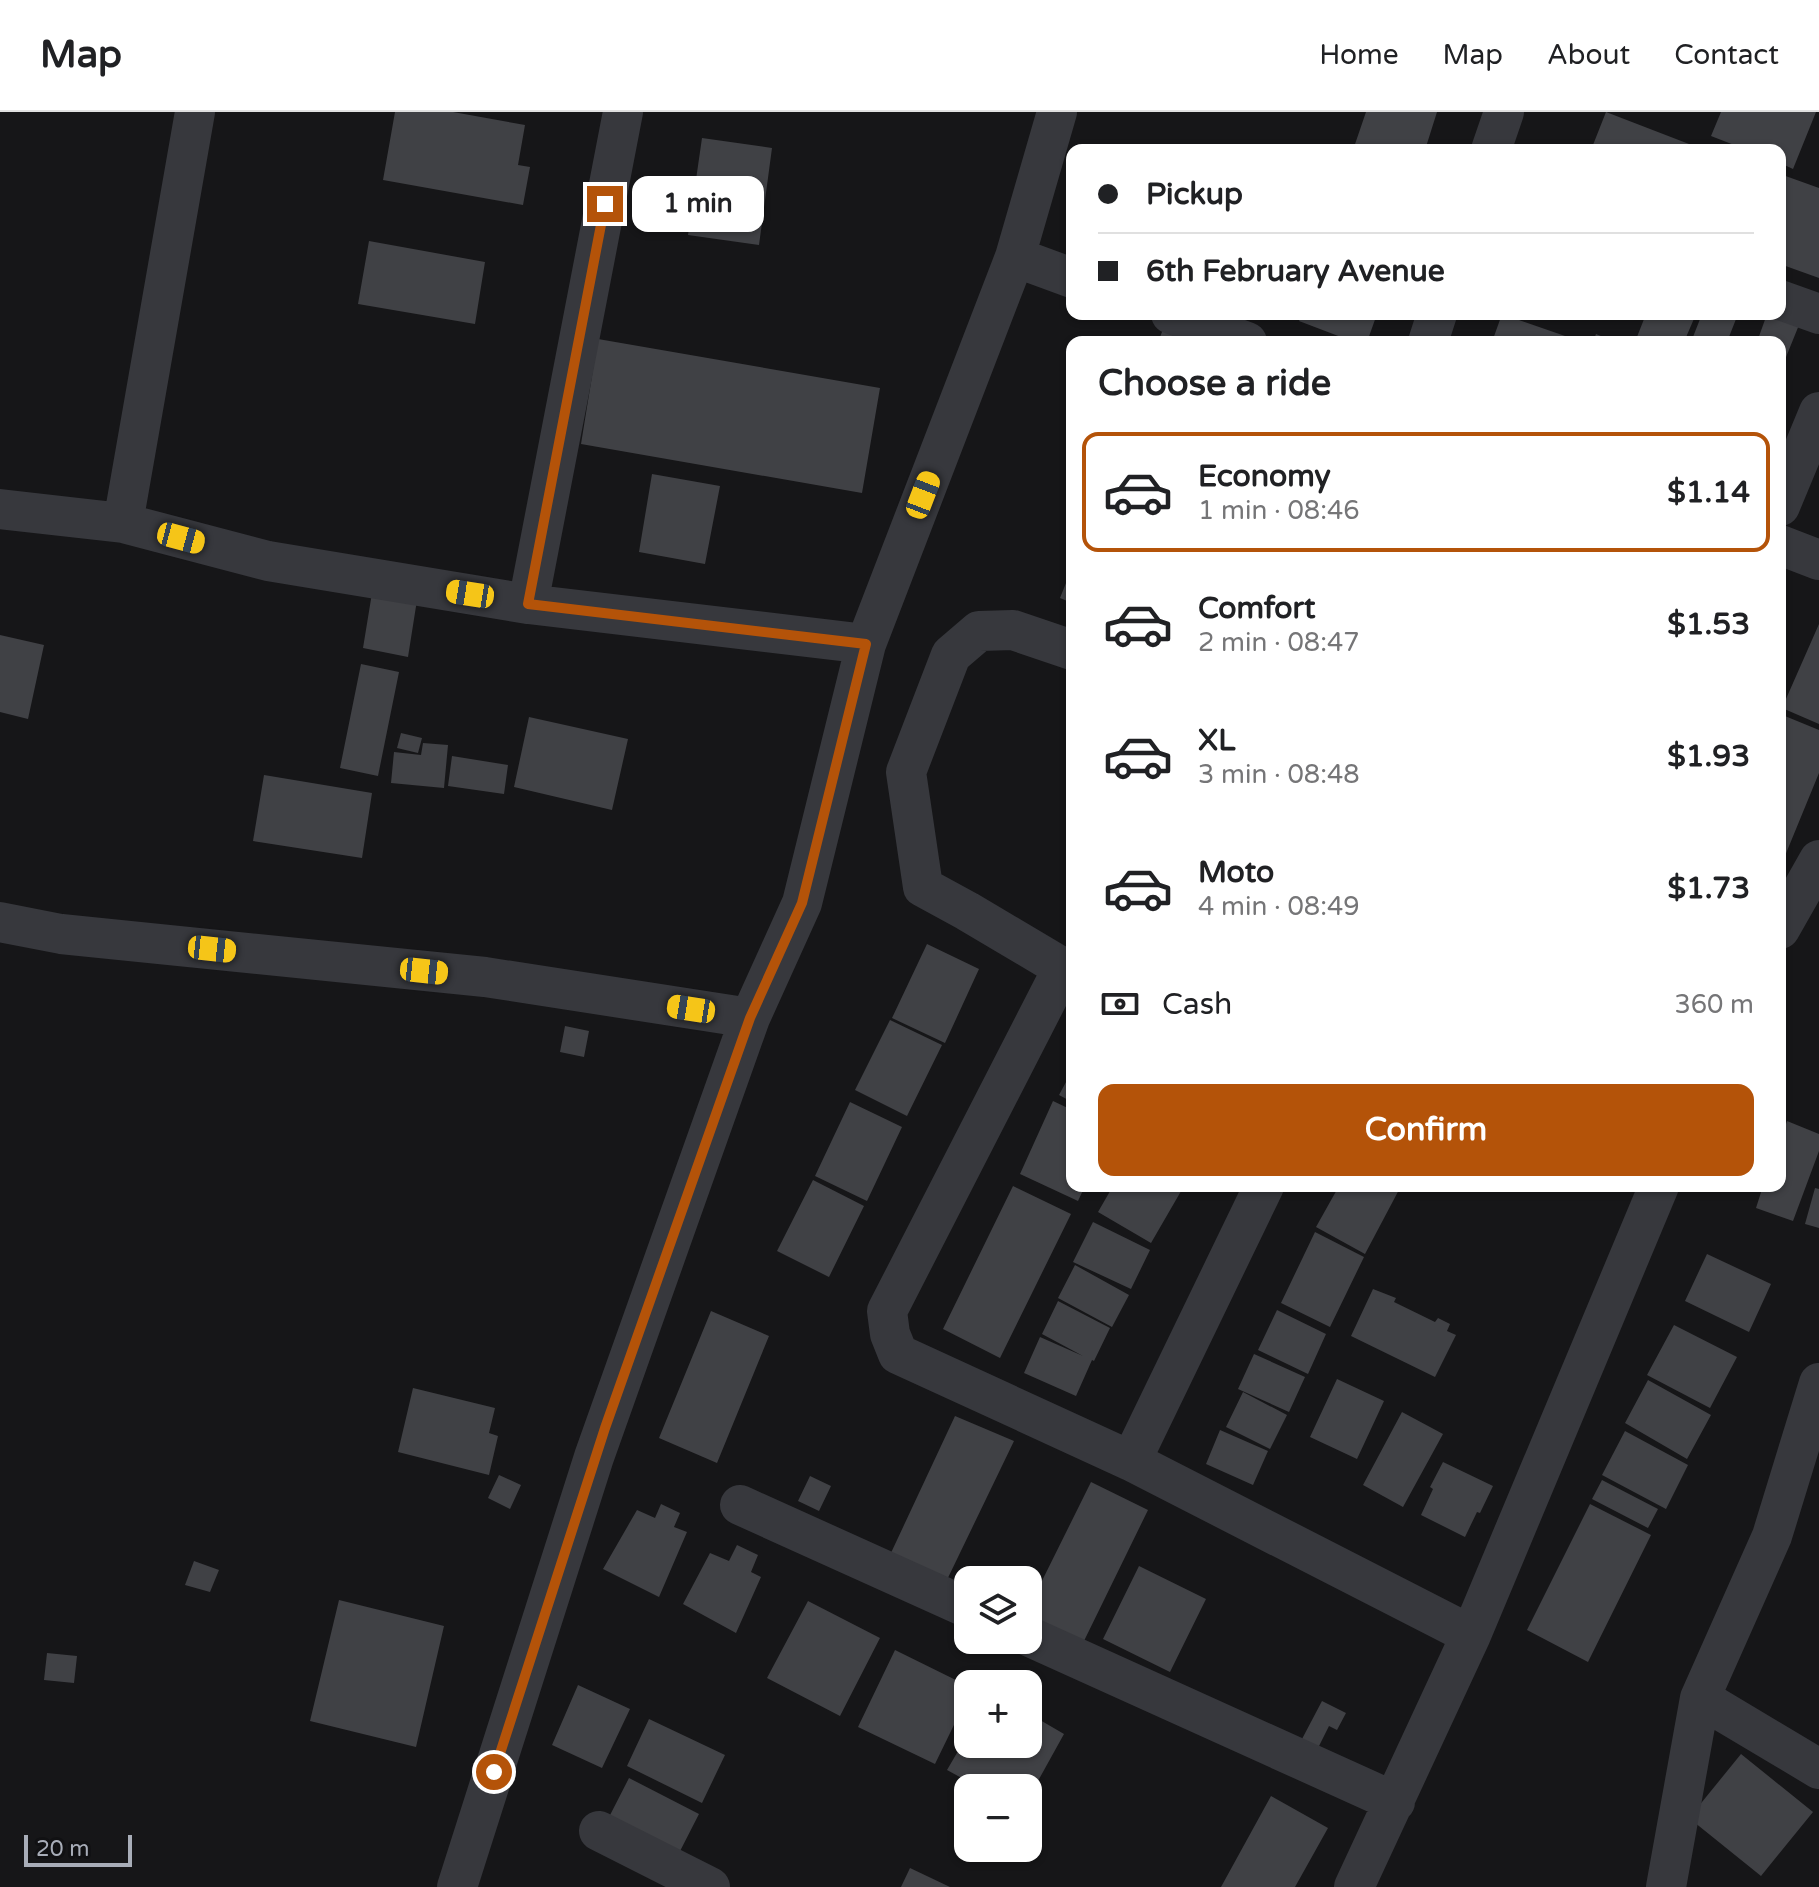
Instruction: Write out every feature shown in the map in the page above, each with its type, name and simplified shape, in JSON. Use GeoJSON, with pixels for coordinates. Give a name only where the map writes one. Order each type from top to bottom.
{"type":"FeatureCollection","features":[{"type":"Feature","properties":{"kind":"street"},"geometry":{"type":"LineString","coordinates":[[123,523],[195,112]]}},
{"type":"Feature","properties":{"kind":"street"},"geometry":{"type":"LineString","coordinates":[[528,604],[623,112]]}},
{"type":"Feature","properties":{"kind":"street"},"geometry":{"type":"LineString","coordinates":[[457,1887],[594,1457],[750,1018],[802,903],[866,644],[1015,257],[1057,112]]}},
{"type":"Feature","properties":{"kind":"street"},"geometry":{"type":"LineString","coordinates":[[1493,144],[1504,112]]}},
{"type":"Feature","properties":{"kind":"street"},"geometry":{"type":"LineString","coordinates":[[1015,257],[1066,276]]}},
{"type":"Feature","properties":{"kind":"street"},"geometry":{"type":"LineString","coordinates":[[1786,302],[1819,314]]}},
{"type":"Feature","properties":{"kind":"street"},"geometry":{"type":"LineString","coordinates":[[1187,320],[1231,336]]}},
{"type":"Feature","properties":{"kind":"street"},"geometry":{"type":"LineString","coordinates":[[1786,492],[1819,412]]}},
{"type":"Feature","properties":{"kind":"street"},"geometry":{"type":"LineString","coordinates":[[0,509],[123,523],[268,561],[528,604],[866,644]]}},
{"type":"Feature","properties":{"kind":"street"},"geometry":{"type":"LineString","coordinates":[[1786,547],[1819,560]]}},
{"type":"Feature","properties":{"kind":"street"},"geometry":{"type":"LineString","coordinates":[[1066,648],[1013,630],[979,631],[951,655],[906,772],[923,887],[1066,969]]}},
{"type":"Feature","properties":{"kind":"street"},"geometry":{"type":"LineString","coordinates":[[1786,916],[1819,860]]}},
{"type":"Feature","properties":{"kind":"street"},"geometry":{"type":"LineString","coordinates":[[0,922],[61,934],[485,977],[750,1018]]}},
{"type":"Feature","properties":{"kind":"street"},"geometry":{"type":"LineString","coordinates":[[1066,974],[887,1311],[890,1334],[898,1354],[1131,1461],[1471,1635]]}},
{"type":"Feature","properties":{"kind":"street"},"geometry":{"type":"LineString","coordinates":[[1131,1461],[1261,1192]]}},
{"type":"Feature","properties":{"kind":"street"},"geometry":{"type":"LineString","coordinates":[[1354,1887],[1471,1635],[1653,1192]]}},
{"type":"Feature","properties":{"kind":"street"},"geometry":{"type":"LineString","coordinates":[[1666,1887],[1700,1698],[1772,1536],[1819,1383]]}},
{"type":"Feature","properties":{"kind":"street"},"geometry":{"type":"LineString","coordinates":[[740,1505],[954,1602]]}},
{"type":"Feature","properties":{"kind":"street"},"geometry":{"type":"LineString","coordinates":[[1042,1642],[1395,1802]]}},
{"type":"Feature","properties":{"kind":"street"},"geometry":{"type":"LineString","coordinates":[[1700,1698],[1819,1769]]}},
{"type":"Feature","properties":{"kind":"street"},"geometry":{"type":"LineString","coordinates":[[599,1831],[710,1887]]}},
{"type":"Feature","properties":{"kind":"building"},"geometry":{"type":"Polygon","coordinates":[[[395,112],[453,112],[525,125],[518,165],[530,167],[523,205],[383,180],[395,112]]]}},
{"type":"Feature","properties":{"kind":"building"},"geometry":{"type":"Polygon","coordinates":[[[1366,112],[1437,112],[1427,144],[1355,144],[1366,112]]]}},
{"type":"Feature","properties":{"kind":"building"},"geometry":{"type":"Polygon","coordinates":[[[1606,112],[1689,144],[1593,144],[1606,112]]]}},
{"type":"Feature","properties":{"kind":"building"},"geometry":{"type":"Polygon","coordinates":[[[1721,112],[1816,112],[1793,169],[1786,166],[1786,144],[1732,144],[1711,136],[1721,112]]]}},
{"type":"Feature","properties":{"kind":"building"},"geometry":{"type":"Polygon","coordinates":[[[702,138],[772,148],[759,245],[688,235],[702,138]]]}},
{"type":"Feature","properties":{"kind":"building"},"geometry":{"type":"Polygon","coordinates":[[[1786,176],[1819,188],[1819,278],[1786,266],[1786,176]]]}},
{"type":"Feature","properties":{"kind":"building"},"geometry":{"type":"Polygon","coordinates":[[[369,241],[485,262],[475,324],[358,304],[369,241]]]}},
{"type":"Feature","properties":{"kind":"building"},"geometry":{"type":"Polygon","coordinates":[[[1786,317],[1801,320],[1786,357],[1786,336],[1759,336],[1765,320],[1786,320],[1786,317]]]}},
{"type":"Feature","properties":{"kind":"building"},"geometry":{"type":"Polygon","coordinates":[[[1375,320],[1369,336],[1338,336],[1299,321],[1375,320]]]}},
{"type":"Feature","properties":{"kind":"building"},"geometry":{"type":"Polygon","coordinates":[[[1500,320],[1519,320],[1565,336],[1494,336],[1500,320]]]}},
{"type":"Feature","properties":{"kind":"building"},"geometry":{"type":"Polygon","coordinates":[[[1644,320],[1693,320],[1687,336],[1637,336],[1644,320]]]}},
{"type":"Feature","properties":{"kind":"building"},"geometry":{"type":"Polygon","coordinates":[[[1700,320],[1736,320],[1729,336],[1693,336],[1700,320]]]}},
{"type":"Feature","properties":{"kind":"building"},"geometry":{"type":"Polygon","coordinates":[[[1164,327],[1186,336],[1160,336],[1164,327]]]}},
{"type":"Feature","properties":{"kind":"building"},"geometry":{"type":"Polygon","coordinates":[[[598,339],[880,388],[862,493],[581,444],[598,339]]]}},
{"type":"Feature","properties":{"kind":"building"},"geometry":{"type":"Polygon","coordinates":[[[652,474],[720,486],[705,564],[639,552],[652,474]]]}},
{"type":"Feature","properties":{"kind":"building"},"geometry":{"type":"Polygon","coordinates":[[[1066,583],[1066,600],[1060,598],[1066,583]]]}},
{"type":"Feature","properties":{"kind":"building"},"geometry":{"type":"Polygon","coordinates":[[[372,593],[417,600],[408,657],[363,648],[372,593]]]}},
{"type":"Feature","properties":{"kind":"building"},"geometry":{"type":"Polygon","coordinates":[[[1819,624],[1819,724],[1786,710],[1786,699],[1819,624]]]}},
{"type":"Feature","properties":{"kind":"building"},"geometry":{"type":"Polygon","coordinates":[[[0,635],[44,645],[28,719],[0,712],[0,635]]]}},
{"type":"Feature","properties":{"kind":"building"},"geometry":{"type":"Polygon","coordinates":[[[361,664],[399,672],[378,776],[340,768],[361,664]]]}},
{"type":"Feature","properties":{"kind":"building"},"geometry":{"type":"Polygon","coordinates":[[[1786,716],[1819,730],[1819,773],[1786,853],[1786,716]]]}},
{"type":"Feature","properties":{"kind":"building"},"geometry":{"type":"Polygon","coordinates":[[[529,717],[628,739],[612,810],[514,787],[529,717]]]}},
{"type":"Feature","properties":{"kind":"building"},"geometry":{"type":"Polygon","coordinates":[[[401,733],[422,738],[418,753],[397,748],[401,733]]]}},
{"type":"Feature","properties":{"kind":"building"},"geometry":{"type":"Polygon","coordinates":[[[423,743],[448,745],[444,788],[391,783],[394,752],[421,755],[423,743]]]}},
{"type":"Feature","properties":{"kind":"building"},"geometry":{"type":"Polygon","coordinates":[[[452,756],[508,765],[504,794],[448,786],[452,756]]]}},
{"type":"Feature","properties":{"kind":"building"},"geometry":{"type":"Polygon","coordinates":[[[264,775],[372,793],[362,858],[253,841],[264,775]]]}},
{"type":"Feature","properties":{"kind":"building"},"geometry":{"type":"Polygon","coordinates":[[[927,944],[979,969],[945,1043],[892,1018],[927,944]]]}},
{"type":"Feature","properties":{"kind":"building"},"geometry":{"type":"Polygon","coordinates":[[[890,1020],[942,1045],[907,1116],[855,1090],[890,1020]]]}},
{"type":"Feature","properties":{"kind":"building"},"geometry":{"type":"Polygon","coordinates":[[[565,1026],[589,1031],[584,1057],[560,1052],[565,1026]]]}},
{"type":"Feature","properties":{"kind":"building"},"geometry":{"type":"Polygon","coordinates":[[[1066,1082],[1066,1099],[1059,1095],[1066,1082]]]}},
{"type":"Feature","properties":{"kind":"building"},"geometry":{"type":"Polygon","coordinates":[[[1053,1101],[1066,1107],[1066,1192],[1082,1192],[1078,1201],[1020,1174],[1053,1101]]]}},
{"type":"Feature","properties":{"kind":"building"},"geometry":{"type":"Polygon","coordinates":[[[850,1102],[902,1127],[867,1201],[815,1176],[850,1102]]]}},
{"type":"Feature","properties":{"kind":"building"},"geometry":{"type":"Polygon","coordinates":[[[1787,1121],[1819,1134],[1819,1151],[1793,1221],[1756,1208],[1761,1192],[1786,1192],[1787,1121]]]}},
{"type":"Feature","properties":{"kind":"building"},"geometry":{"type":"Polygon","coordinates":[[[813,1180],[864,1206],[829,1277],[777,1251],[813,1180]]]}},
{"type":"Feature","properties":{"kind":"building"},"geometry":{"type":"Polygon","coordinates":[[[1013,1186],[1071,1214],[1000,1358],[943,1329],[1013,1186]]]}},
{"type":"Feature","properties":{"kind":"building"},"geometry":{"type":"Polygon","coordinates":[[[1815,1188],[1819,1189],[1819,1228],[1805,1224],[1815,1188]]]}},
{"type":"Feature","properties":{"kind":"building"},"geometry":{"type":"Polygon","coordinates":[[[1110,1192],[1181,1192],[1151,1243],[1098,1212],[1110,1192]]]}},
{"type":"Feature","properties":{"kind":"building"},"geometry":{"type":"Polygon","coordinates":[[[1336,1192],[1398,1192],[1365,1254],[1316,1227],[1336,1192]]]}},
{"type":"Feature","properties":{"kind":"building"},"geometry":{"type":"Polygon","coordinates":[[[1093,1222],[1150,1250],[1131,1289],[1073,1262],[1093,1222]]]}},
{"type":"Feature","properties":{"kind":"building"},"geometry":{"type":"Polygon","coordinates":[[[1315,1232],[1364,1257],[1330,1327],[1281,1303],[1315,1232]]]}},
{"type":"Feature","properties":{"kind":"building"},"geometry":{"type":"Polygon","coordinates":[[[1707,1254],[1771,1284],[1749,1332],[1685,1301],[1707,1254]]]}},
{"type":"Feature","properties":{"kind":"building"},"geometry":{"type":"Polygon","coordinates":[[[1075,1265],[1129,1295],[1112,1327],[1058,1298],[1075,1265]]]}},
{"type":"Feature","properties":{"kind":"building"},"geometry":{"type":"Polygon","coordinates":[[[1373,1289],[1396,1298],[1394,1302],[1435,1322],[1438,1318],[1450,1324],[1447,1331],[1456,1335],[1435,1377],[1351,1336],[1373,1289]]]}},
{"type":"Feature","properties":{"kind":"building"},"geometry":{"type":"Polygon","coordinates":[[[1058,1301],[1110,1328],[1076,1396],[1024,1373],[1040,1337],[1083,1356],[1042,1334],[1058,1301]]]}},
{"type":"Feature","properties":{"kind":"building"},"geometry":{"type":"Polygon","coordinates":[[[1277,1310],[1326,1334],[1308,1374],[1258,1350],[1277,1310]]]}},
{"type":"Feature","properties":{"kind":"building"},"geometry":{"type":"Polygon","coordinates":[[[711,1311],[769,1336],[717,1463],[659,1438],[711,1311]]]}},
{"type":"Feature","properties":{"kind":"building"},"geometry":{"type":"Polygon","coordinates":[[[1674,1325],[1737,1357],[1710,1408],[1647,1375],[1674,1325]]]}},
{"type":"Feature","properties":{"kind":"building"},"geometry":{"type":"Polygon","coordinates":[[[1254,1354],[1305,1377],[1289,1412],[1238,1389],[1254,1354]]]}},
{"type":"Feature","properties":{"kind":"building"},"geometry":{"type":"Polygon","coordinates":[[[1337,1379],[1384,1401],[1357,1459],[1310,1437],[1337,1379]]]}},
{"type":"Feature","properties":{"kind":"building"},"geometry":{"type":"Polygon","coordinates":[[[1648,1380],[1711,1415],[1687,1459],[1625,1423],[1648,1380]]]}},
{"type":"Feature","properties":{"kind":"building"},"geometry":{"type":"Polygon","coordinates":[[[413,1388],[495,1408],[489,1433],[498,1436],[489,1475],[398,1452],[413,1388]]]}},
{"type":"Feature","properties":{"kind":"building"},"geometry":{"type":"Polygon","coordinates":[[[1243,1392],[1287,1415],[1270,1449],[1226,1427],[1243,1392]]]}},
{"type":"Feature","properties":{"kind":"building"},"geometry":{"type":"Polygon","coordinates":[[[1402,1412],[1443,1434],[1403,1507],[1363,1485],[1402,1412]]]}},
{"type":"Feature","properties":{"kind":"building"},"geometry":{"type":"Polygon","coordinates":[[[955,1416],[1014,1441],[945,1584],[890,1555],[955,1416]]]}},
{"type":"Feature","properties":{"kind":"building"},"geometry":{"type":"Polygon","coordinates":[[[1220,1430],[1268,1451],[1253,1485],[1206,1464],[1220,1430]]]}},
{"type":"Feature","properties":{"kind":"building"},"geometry":{"type":"Polygon","coordinates":[[[1625,1431],[1688,1465],[1666,1509],[1602,1475],[1625,1431]]]}},
{"type":"Feature","properties":{"kind":"building"},"geometry":{"type":"Polygon","coordinates":[[[1443,1462],[1493,1486],[1465,1537],[1421,1515],[1433,1489],[1430,1487],[1443,1462]]]}},
{"type":"Feature","properties":{"kind":"building"},"geometry":{"type":"Polygon","coordinates":[[[499,1475],[521,1485],[510,1509],[488,1498],[499,1475]]]}},
{"type":"Feature","properties":{"kind":"building"},"geometry":{"type":"Polygon","coordinates":[[[810,1476],[831,1486],[819,1511],[798,1501],[810,1476]]]}},
{"type":"Feature","properties":{"kind":"building"},"geometry":{"type":"Polygon","coordinates":[[[1602,1480],[1658,1509],[1648,1528],[1592,1499],[1602,1480]]]}},
{"type":"Feature","properties":{"kind":"building"},"geometry":{"type":"Polygon","coordinates":[[[1091,1482],[1148,1510],[1083,1643],[1042,1624],[1042,1581],[1091,1482]]]}},
{"type":"Feature","properties":{"kind":"building"},"geometry":{"type":"Polygon","coordinates":[[[661,1504],[680,1513],[674,1527],[687,1532],[659,1597],[603,1569],[637,1510],[655,1518],[661,1504]]]}},
{"type":"Feature","properties":{"kind":"building"},"geometry":{"type":"Polygon","coordinates":[[[1590,1504],[1651,1535],[1588,1662],[1527,1630],[1590,1504]]]}},
{"type":"Feature","properties":{"kind":"building"},"geometry":{"type":"Polygon","coordinates":[[[737,1545],[758,1555],[751,1572],[761,1577],[736,1633],[683,1604],[710,1553],[729,1561],[737,1545]]]}},
{"type":"Feature","properties":{"kind":"building"},"geometry":{"type":"Polygon","coordinates":[[[194,1561],[219,1570],[210,1592],[185,1585],[194,1561]]]}},
{"type":"Feature","properties":{"kind":"building"},"geometry":{"type":"Polygon","coordinates":[[[1139,1566],[1206,1599],[1170,1672],[1103,1639],[1139,1566]]]}},
{"type":"Feature","properties":{"kind":"building"},"geometry":{"type":"Polygon","coordinates":[[[339,1600],[444,1626],[416,1747],[310,1721],[339,1600]]]}},
{"type":"Feature","properties":{"kind":"building"},"geometry":{"type":"Polygon","coordinates":[[[808,1601],[880,1638],[840,1716],[767,1678],[808,1601]]]}},
{"type":"Feature","properties":{"kind":"building"},"geometry":{"type":"Polygon","coordinates":[[[895,1650],[954,1679],[954,1725],[935,1764],[858,1727],[895,1650]]]}},
{"type":"Feature","properties":{"kind":"building"},"geometry":{"type":"Polygon","coordinates":[[[47,1653],[77,1656],[74,1683],[44,1680],[47,1653]]]}},
{"type":"Feature","properties":{"kind":"building"},"geometry":{"type":"Polygon","coordinates":[[[578,1685],[630,1709],[602,1768],[552,1745],[578,1685]]]}},
{"type":"Feature","properties":{"kind":"building"},"geometry":{"type":"Polygon","coordinates":[[[1322,1701],[1346,1713],[1337,1730],[1329,1726],[1318,1748],[1302,1739],[1322,1701]]]}},
{"type":"Feature","properties":{"kind":"building"},"geometry":{"type":"Polygon","coordinates":[[[649,1719],[725,1755],[702,1803],[627,1766],[649,1719]]]}},
{"type":"Feature","properties":{"kind":"building"},"geometry":{"type":"Polygon","coordinates":[[[1042,1721],[1064,1734],[1042,1774],[954,1774],[947,1770],[954,1758],[1042,1758],[1042,1721]]]}},
{"type":"Feature","properties":{"kind":"building"},"geometry":{"type":"Polygon","coordinates":[[[1741,1754],[1813,1812],[1761,1876],[1689,1818],[1741,1754]]]}},
{"type":"Feature","properties":{"kind":"building"},"geometry":{"type":"Polygon","coordinates":[[[629,1778],[699,1814],[677,1857],[607,1821],[629,1778]]]}},
{"type":"Feature","properties":{"kind":"building"},"geometry":{"type":"Polygon","coordinates":[[[1271,1796],[1328,1828],[1295,1887],[1221,1887],[1271,1796]]]}},
{"type":"Feature","properties":{"kind":"building"},"geometry":{"type":"Polygon","coordinates":[[[910,1868],[950,1887],[901,1887],[910,1868]]]}},
{"type":"Feature","properties":{"kind":"route"},"geometry":{"type":"LineString","coordinates":[[494,1772],[594,1457],[750,1018],[802,903],[866,644],[528,604],[605,204]]}}]}
